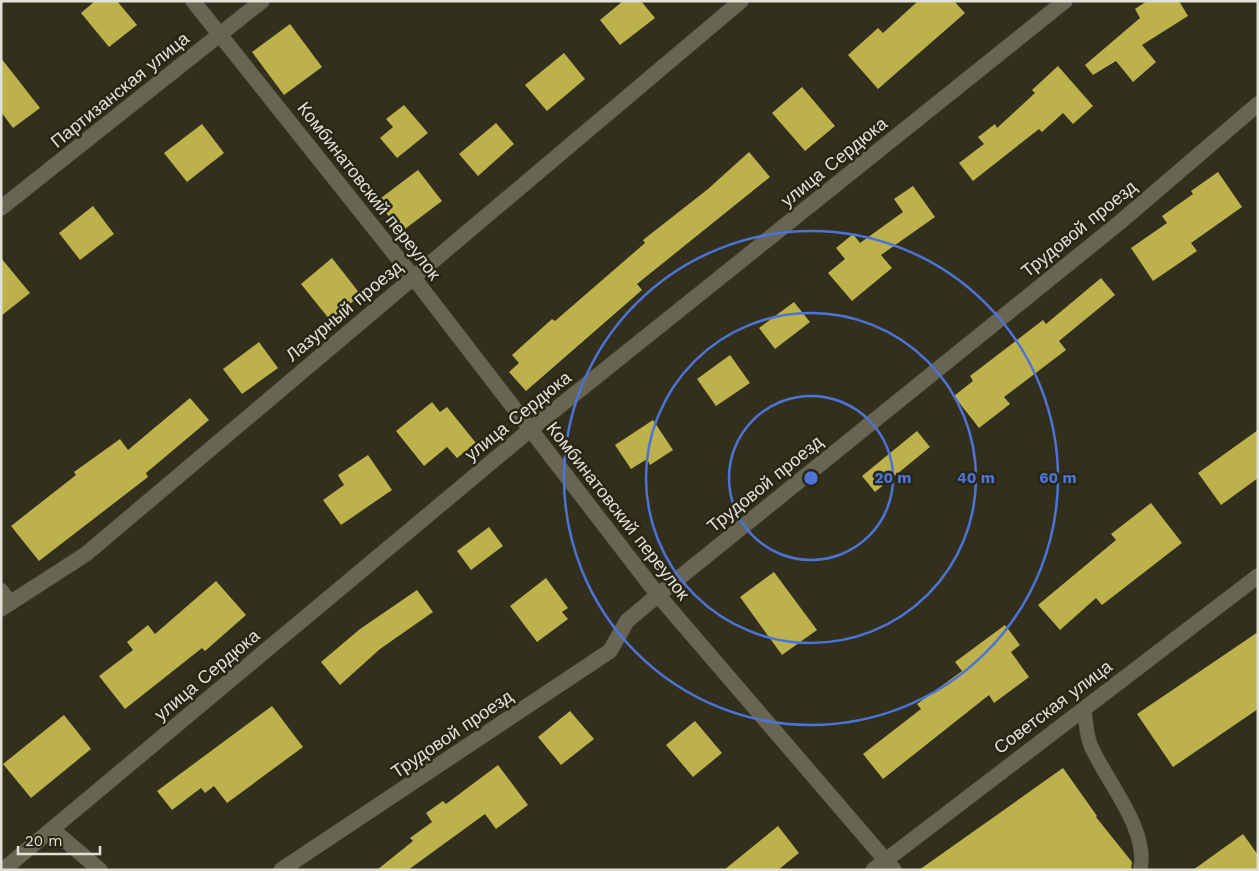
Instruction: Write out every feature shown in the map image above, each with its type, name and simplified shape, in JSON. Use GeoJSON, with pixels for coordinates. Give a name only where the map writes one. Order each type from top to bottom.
{"type":"FeatureCollection","features":[{"type":"Feature","properties":{"kind":"street","name":"Комбинатовский переулок"},"geometry":{"type":"LineString","coordinates":[[193,1],[531,429],[658,595],[890,864]]}},
{"type":"Feature","properties":{"kind":"street","name":"Партизанская улица"},"geometry":{"type":"LineString","coordinates":[[1,208],[262,1]]}},
{"type":"Feature","properties":{"kind":"street","name":"Лазурный проезд"},"geometry":{"type":"LineString","coordinates":[[4,600],[86,554],[741,1]]}},
{"type":"Feature","properties":{"kind":"street","name":"улица Сердюка"},"geometry":{"type":"LineString","coordinates":[[3,870],[531,429],[1065,1]]}},
{"type":"Feature","properties":{"kind":"street","name":"Трудовой проезд"},"geometry":{"type":"LineString","coordinates":[[281,870],[610,651],[627,621],[1119,223],[1258,104]]}},
{"type":"Feature","properties":{"kind":"street","name":"Советская улица"},"geometry":{"type":"LineString","coordinates":[[873,870],[890,864],[1084,708],[1258,576]]}},
{"type":"Feature","properties":{"kind":"street"},"geometry":{"type":"LineString","coordinates":[[52,828],[100,870]]}},
{"type":"Feature","properties":{"kind":"lane"},"geometry":{"type":"LineString","coordinates":[[1084,708],[1090,745],[1116,790],[1140,840],[1143,860],[1140,870]]}},
{"type":"Feature","properties":{"kind":"building"},"geometry":{"type":"Polygon","coordinates":[[[95,1],[117,1],[137,25],[109,47],[81,13],[95,1]]]}},
{"type":"Feature","properties":{"kind":"building"},"geometry":{"type":"Polygon","coordinates":[[[623,1],[641,1],[655,18],[620,45],[600,20],[623,1]]]}},
{"type":"Feature","properties":{"kind":"building"},"geometry":{"type":"Polygon","coordinates":[[[918,1],[954,1],[965,13],[878,89],[848,55],[878,28],[883,33],[918,1]]]}},
{"type":"Feature","properties":{"kind":"building"},"geometry":{"type":"Polygon","coordinates":[[[1147,1],[1179,1],[1188,16],[1142,45],[1156,62],[1133,82],[1116,61],[1093,75],[1085,65],[1140,18],[1135,9],[1147,1]]]}},
{"type":"Feature","properties":{"kind":"building"},"geometry":{"type":"Polygon","coordinates":[[[290,24],[322,67],[284,95],[252,52],[290,24]]]}},
{"type":"Feature","properties":{"kind":"building"},"geometry":{"type":"Polygon","coordinates":[[[564,53],[585,79],[547,111],[525,85],[564,53]]]}},
{"type":"Feature","properties":{"kind":"building"},"geometry":{"type":"Polygon","coordinates":[[[1,58],[40,108],[13,128],[1,112],[1,58]]]}},
{"type":"Feature","properties":{"kind":"building"},"geometry":{"type":"Polygon","coordinates":[[[1058,66],[1093,106],[1073,124],[1063,113],[1042,132],[1039,129],[973,181],[959,163],[984,144],[978,137],[995,124],[997,128],[1035,93],[1032,90],[1058,66]]]}},
{"type":"Feature","properties":{"kind":"building"},"geometry":{"type":"Polygon","coordinates":[[[802,87],[835,126],[805,151],[772,113],[802,87]]]}},
{"type":"Feature","properties":{"kind":"building"},"geometry":{"type":"Polygon","coordinates":[[[404,105],[428,133],[397,158],[380,138],[393,127],[386,119],[404,105]]]}},
{"type":"Feature","properties":{"kind":"building"},"geometry":{"type":"Polygon","coordinates":[[[496,123],[514,144],[478,176],[459,154],[496,123]]]}},
{"type":"Feature","properties":{"kind":"building"},"geometry":{"type":"Polygon","coordinates":[[[202,124],[224,153],[187,182],[164,153],[202,124]]]}},
{"type":"Feature","properties":{"kind":"building"},"geometry":{"type":"Polygon","coordinates":[[[749,152],[770,177],[637,284],[642,290],[526,391],[509,372],[519,363],[512,355],[552,319],[555,321],[645,243],[643,240],[708,189],[749,152]]]}},
{"type":"Feature","properties":{"kind":"building"},"geometry":{"type":"Polygon","coordinates":[[[418,170],[442,201],[401,232],[377,201],[418,170]]]}},
{"type":"Feature","properties":{"kind":"building"},"geometry":{"type":"Polygon","coordinates":[[[1218,172],[1242,207],[1191,243],[1197,251],[1153,281],[1131,248],[1167,223],[1162,216],[1193,194],[1191,191],[1218,172]]]}},
{"type":"Feature","properties":{"kind":"building"},"geometry":{"type":"Polygon","coordinates":[[[913,186],[935,217],[881,255],[892,268],[852,301],[828,273],[845,259],[836,248],[853,234],[860,243],[903,212],[894,199],[913,186]]]}},
{"type":"Feature","properties":{"kind":"building"},"geometry":{"type":"Polygon","coordinates":[[[93,206],[114,234],[80,260],[59,233],[93,206]]]}},
{"type":"Feature","properties":{"kind":"building"},"geometry":{"type":"Polygon","coordinates":[[[1,258],[30,293],[1,316],[1,258]]]}},
{"type":"Feature","properties":{"kind":"building"},"geometry":{"type":"Polygon","coordinates":[[[332,258],[361,295],[330,320],[301,284],[332,258]]]}},
{"type":"Feature","properties":{"kind":"building"},"geometry":{"type":"Polygon","coordinates":[[[1101,278],[1115,295],[1059,341],[1066,350],[1004,397],[1010,404],[979,428],[954,396],[973,381],[970,376],[1043,320],[1046,324],[1101,278]]]}},
{"type":"Feature","properties":{"kind":"building"},"geometry":{"type":"Polygon","coordinates":[[[794,302],[810,322],[775,349],[759,328],[794,302]]]}},
{"type":"Feature","properties":{"kind":"building"},"geometry":{"type":"Polygon","coordinates":[[[259,342],[278,368],[242,394],[223,369],[259,342]]]}},
{"type":"Feature","properties":{"kind":"building"},"geometry":{"type":"Polygon","coordinates":[[[730,355],[750,383],[716,406],[697,379],[730,355]]]}},
{"type":"Feature","properties":{"kind":"building"},"geometry":{"type":"Polygon","coordinates":[[[190,398],[209,420],[146,473],[148,477],[39,561],[11,526],[76,475],[74,472],[120,439],[128,450],[190,398]]]}},
{"type":"Feature","properties":{"kind":"building"},"geometry":{"type":"Polygon","coordinates":[[[432,402],[440,412],[447,407],[476,443],[457,458],[447,447],[424,466],[396,431],[432,402]]]}},
{"type":"Feature","properties":{"kind":"building"},"geometry":{"type":"Polygon","coordinates":[[[653,420],[673,450],[650,465],[647,459],[631,469],[615,445],[653,420]]]}},
{"type":"Feature","properties":{"kind":"building"},"geometry":{"type":"Polygon","coordinates":[[[1258,430],[1258,478],[1221,505],[1198,473],[1258,430]]]}},
{"type":"Feature","properties":{"kind":"building"},"geometry":{"type":"Polygon","coordinates":[[[917,431],[930,447],[875,492],[862,476],[917,431]]]}},
{"type":"Feature","properties":{"kind":"building"},"geometry":{"type":"Polygon","coordinates":[[[368,455],[392,490],[341,525],[323,500],[344,485],[338,475],[368,455]]]}},
{"type":"Feature","properties":{"kind":"building"},"geometry":{"type":"Polygon","coordinates":[[[1151,503],[1182,543],[1102,605],[1096,598],[1060,630],[1038,605],[1116,540],[1111,534],[1151,503]]]}},
{"type":"Feature","properties":{"kind":"building"},"geometry":{"type":"Polygon","coordinates":[[[489,527],[503,546],[471,570],[457,551],[489,527]]]}},
{"type":"Feature","properties":{"kind":"building"},"geometry":{"type":"Polygon","coordinates":[[[774,572],[817,630],[782,655],[740,597],[774,572]]]}},
{"type":"Feature","properties":{"kind":"building"},"geometry":{"type":"Polygon","coordinates":[[[546,578],[568,608],[562,612],[568,619],[537,642],[510,606],[546,578]]]}},
{"type":"Feature","properties":{"kind":"building"},"geometry":{"type":"Polygon","coordinates":[[[216,581],[246,615],[205,651],[202,648],[125,709],[99,676],[133,650],[127,642],[148,625],[155,634],[216,581]]]}},
{"type":"Feature","properties":{"kind":"building"},"geometry":{"type":"Polygon","coordinates":[[[417,590],[433,612],[380,649],[340,685],[321,662],[360,629],[417,590]]]}},
{"type":"Feature","properties":{"kind":"building"},"geometry":{"type":"Polygon","coordinates":[[[1005,625],[1020,645],[1011,652],[1029,677],[994,703],[989,695],[883,779],[863,754],[921,709],[917,704],[962,671],[955,662],[1005,625]]]}},
{"type":"Feature","properties":{"kind":"building"},"geometry":{"type":"Polygon","coordinates":[[[1258,632],[1258,709],[1173,767],[1137,714],[1258,632]]]}},
{"type":"Feature","properties":{"kind":"building"},"geometry":{"type":"Polygon","coordinates":[[[272,706],[303,747],[227,803],[214,786],[205,793],[201,788],[172,810],[157,791],[272,706]]]}},
{"type":"Feature","properties":{"kind":"building"},"geometry":{"type":"Polygon","coordinates":[[[570,711],[594,739],[561,765],[538,737],[570,711]]]}},
{"type":"Feature","properties":{"kind":"building"},"geometry":{"type":"Polygon","coordinates":[[[64,715],[91,749],[31,798],[3,764],[64,715]]]}},
{"type":"Feature","properties":{"kind":"building"},"geometry":{"type":"Polygon","coordinates":[[[695,721],[722,753],[693,777],[666,745],[695,721]]]}},
{"type":"Feature","properties":{"kind":"building"},"geometry":{"type":"Polygon","coordinates":[[[498,765],[528,805],[496,829],[485,814],[408,870],[377,870],[413,841],[410,838],[432,822],[426,813],[443,801],[446,804],[498,765]]]}},
{"type":"Feature","properties":{"kind":"building"},"geometry":{"type":"Polygon","coordinates":[[[1063,768],[1096,817],[1132,862],[1131,870],[919,870],[1063,768]]]}},
{"type":"Feature","properties":{"kind":"building"},"geometry":{"type":"Polygon","coordinates":[[[778,826],[799,853],[778,870],[724,870],[778,826]]]}},
{"type":"Feature","properties":{"kind":"building"},"geometry":{"type":"Polygon","coordinates":[[[1243,834],[1258,855],[1258,870],[1193,870],[1243,834]]]}}]}
